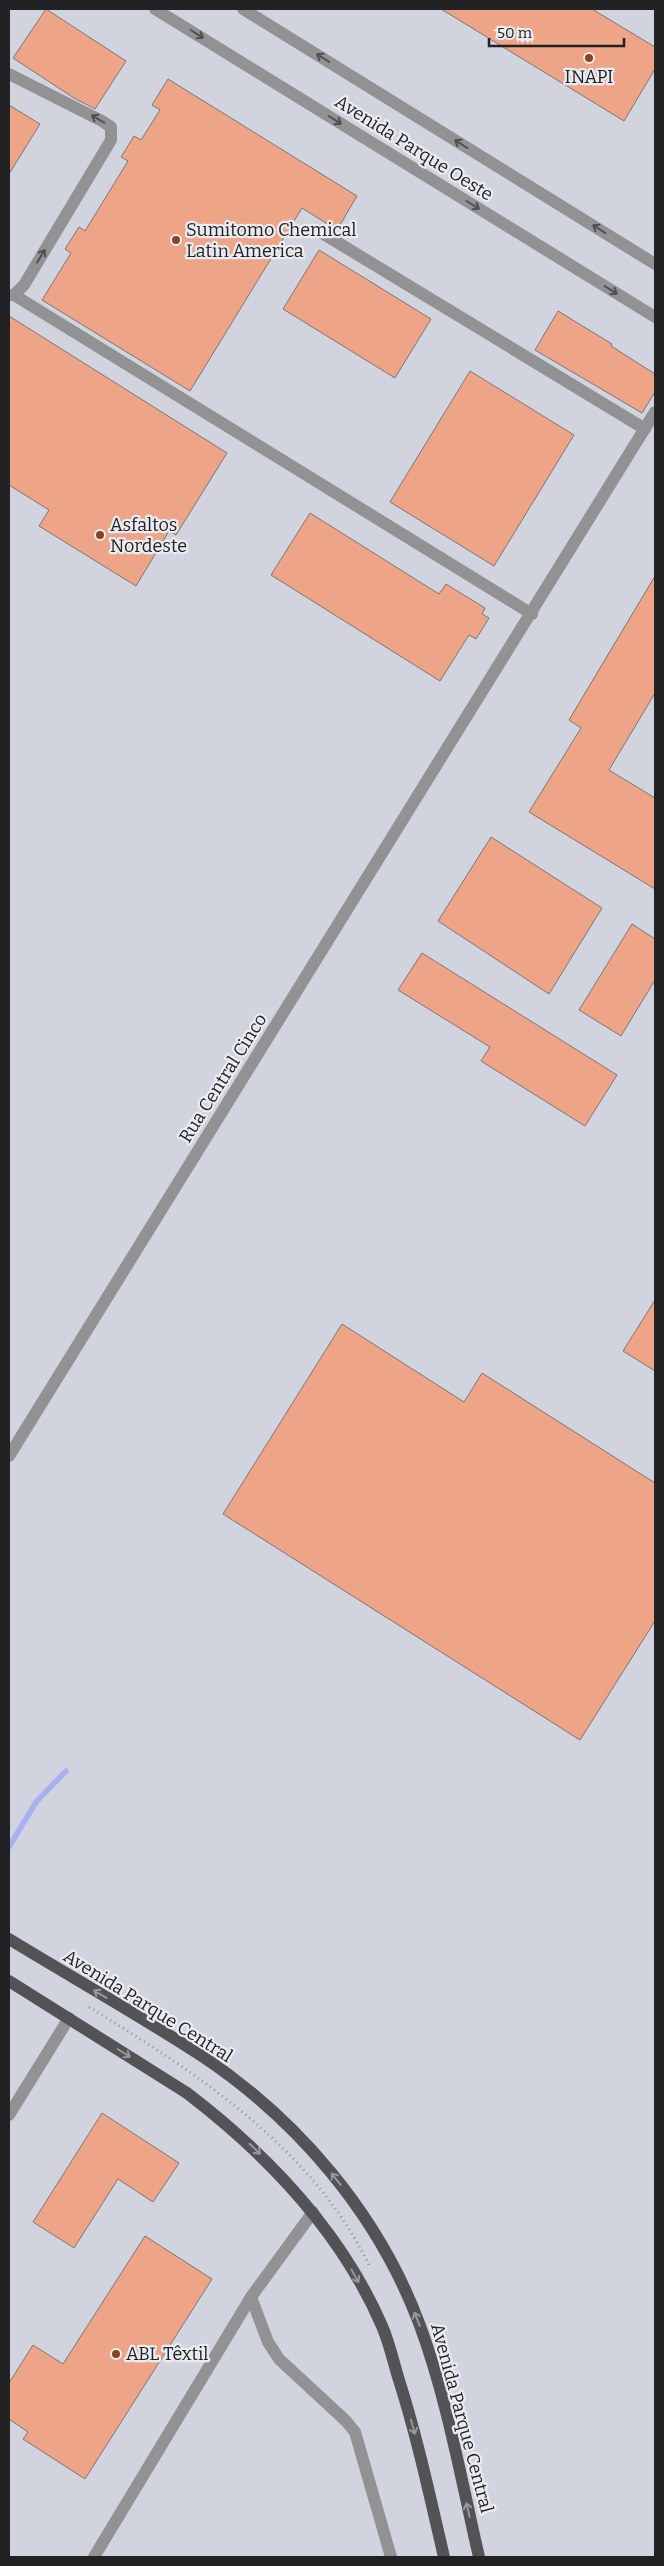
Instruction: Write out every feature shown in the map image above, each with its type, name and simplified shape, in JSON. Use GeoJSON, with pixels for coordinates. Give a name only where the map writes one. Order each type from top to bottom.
{"type":"FeatureCollection","features":[{"type":"Feature","properties":{"kind":"main road","name":"Avenida Parque Central"},"geometry":{"type":"LineString","coordinates":[[9,1939],[203,2057],[260,2102],[320,2159],[362,2213],[393,2264],[419,2323],[444,2403],[479,2557]]}},
{"type":"Feature","properties":{"kind":"main road"},"geometry":{"type":"LineString","coordinates":[[9,1981],[187,2092],[260,2154],[313,2212],[344,2256],[382,2327],[422,2458],[444,2557]]}},
{"type":"Feature","properties":{"kind":"street","name":"Avenida Parque Oeste"},"geometry":{"type":"LineString","coordinates":[[155,9],[655,317]]}},
{"type":"Feature","properties":{"kind":"street","name":"Avenida Parque Oeste"},"geometry":{"type":"LineString","coordinates":[[243,9],[655,264]]}},
{"type":"Feature","properties":{"kind":"street"},"geometry":{"type":"LineString","coordinates":[[9,74],[102,121],[110,127],[111,140],[24,285],[11,295],[532,614]]}},
{"type":"Feature","properties":{"kind":"street"},"geometry":{"type":"LineString","coordinates":[[317,230],[645,429]]}},
{"type":"Feature","properties":{"kind":"street","name":"Rua Central Cinco"},"geometry":{"type":"LineString","coordinates":[[9,1456],[468,718],[655,412]]}},
{"type":"Feature","properties":{"kind":"street"},"geometry":{"type":"LineString","coordinates":[[9,2115],[69,2018]]}},
{"type":"Feature","properties":{"kind":"street"},"geometry":{"type":"LineString","coordinates":[[94,2557],[251,2297],[313,2212]]}},
{"type":"Feature","properties":{"kind":"street"},"geometry":{"type":"LineString","coordinates":[[251,2297],[268,2342],[279,2359],[346,2421],[355,2432],[391,2557]]}},
{"type":"Feature","properties":{"kind":"shaded area"},"geometry":{"type":"Polygon","coordinates":[[[9,9],[655,9],[655,2557],[9,2557],[9,9]]]}},
{"type":"Feature","properties":{"kind":"building"},"geometry":{"type":"Polygon","coordinates":[[[46,9],[126,61],[95,109],[74,98],[13,58],[46,9]]]}},
{"type":"Feature","properties":{"kind":"building","name":"INAPI"},"geometry":{"type":"Polygon","coordinates":[[[441,9],[592,9],[655,47],[655,69],[624,121],[441,9]]]}},
{"type":"Feature","properties":{"kind":"building","name":"Sumitomo Chemical Latin America"},"geometry":{"type":"Polygon","coordinates":[[[168,79],[357,196],[337,230],[302,208],[190,391],[42,300],[71,253],[65,249],[79,227],[85,231],[128,161],[121,157],[134,136],[141,140],[160,110],[152,105],[168,79]]]}},
{"type":"Feature","properties":{"kind":"building"},"geometry":{"type":"Polygon","coordinates":[[[9,105],[40,124],[9,174],[9,105]]]}},
{"type":"Feature","properties":{"kind":"building"},"geometry":{"type":"Polygon","coordinates":[[[319,250],[431,319],[395,378],[283,309],[319,250]]]}},
{"type":"Feature","properties":{"kind":"building"},"geometry":{"type":"Polygon","coordinates":[[[558,311],[612,344],[611,346],[655,374],[655,392],[642,413],[535,350],[558,311]]]}},
{"type":"Feature","properties":{"kind":"building"},"geometry":{"type":"Polygon","coordinates":[[[9,316],[227,453],[176,535],[169,531],[136,586],[39,526],[49,510],[9,485],[9,316]]]}},
{"type":"Feature","properties":{"kind":"building"},"geometry":{"type":"Polygon","coordinates":[[[470,371],[574,435],[494,566],[390,502],[470,371]]]}},
{"type":"Feature","properties":{"kind":"building"},"geometry":{"type":"Polygon","coordinates":[[[310,513],[439,594],[446,584],[485,608],[482,614],[489,618],[476,639],[469,635],[440,681],[271,575],[310,513]]]}},
{"type":"Feature","properties":{"kind":"building"},"geometry":{"type":"Polygon","coordinates":[[[655,576],[655,693],[609,770],[655,798],[655,889],[529,812],[581,728],[569,720],[655,576]]]}},
{"type":"Feature","properties":{"kind":"building"},"geometry":{"type":"Polygon","coordinates":[[[491,837],[602,908],[549,994],[438,921],[491,837]]]}},
{"type":"Feature","properties":{"kind":"building"},"geometry":{"type":"Polygon","coordinates":[[[632,924],[655,939],[655,980],[621,1036],[579,1010],[632,924]]]}},
{"type":"Feature","properties":{"kind":"building"},"geometry":{"type":"Polygon","coordinates":[[[422,953],[617,1075],[585,1126],[481,1061],[490,1047],[398,990],[422,953]]]}},
{"type":"Feature","properties":{"kind":"building"},"geometry":{"type":"Polygon","coordinates":[[[655,1300],[655,1371],[623,1351],[655,1300]]]}},
{"type":"Feature","properties":{"kind":"building"},"geometry":{"type":"Polygon","coordinates":[[[342,1324],[464,1402],[482,1373],[655,1483],[655,1621],[580,1740],[223,1514],[342,1324]]]}},
{"type":"Feature","properties":{"kind":"building"},"geometry":{"type":"Polygon","coordinates":[[[102,2113],[179,2163],[153,2202],[118,2179],[74,2248],[33,2222],[102,2113]]]}},
{"type":"Feature","properties":{"kind":"building","name":"ABL Têxtil"},"geometry":{"type":"Polygon","coordinates":[[[145,2236],[212,2279],[85,2479],[23,2439],[28,2432],[9,2419],[9,2383],[33,2345],[63,2364],[145,2236]]]}},
{"type":"Feature","properties":{"kind":"waterway"},"geometry":{"type":"LineString","coordinates":[[9,1847],[36,1802],[66,1771]]}},
{"type":"Feature","properties":{"kind":"place","name":"INAPI"},"geometry":{"type":"Point","coordinates":[589,58]}},
{"type":"Feature","properties":{"kind":"place","name":"Sumitomo Chemical Latin America"},"geometry":{"type":"Point","coordinates":[176,240]}},
{"type":"Feature","properties":{"kind":"place","name":"Asfaltos Nordeste"},"geometry":{"type":"Point","coordinates":[100,535]}},
{"type":"Feature","properties":{"kind":"place","name":"ABL Têxtil"},"geometry":{"type":"Point","coordinates":[116,2354]}}]}
